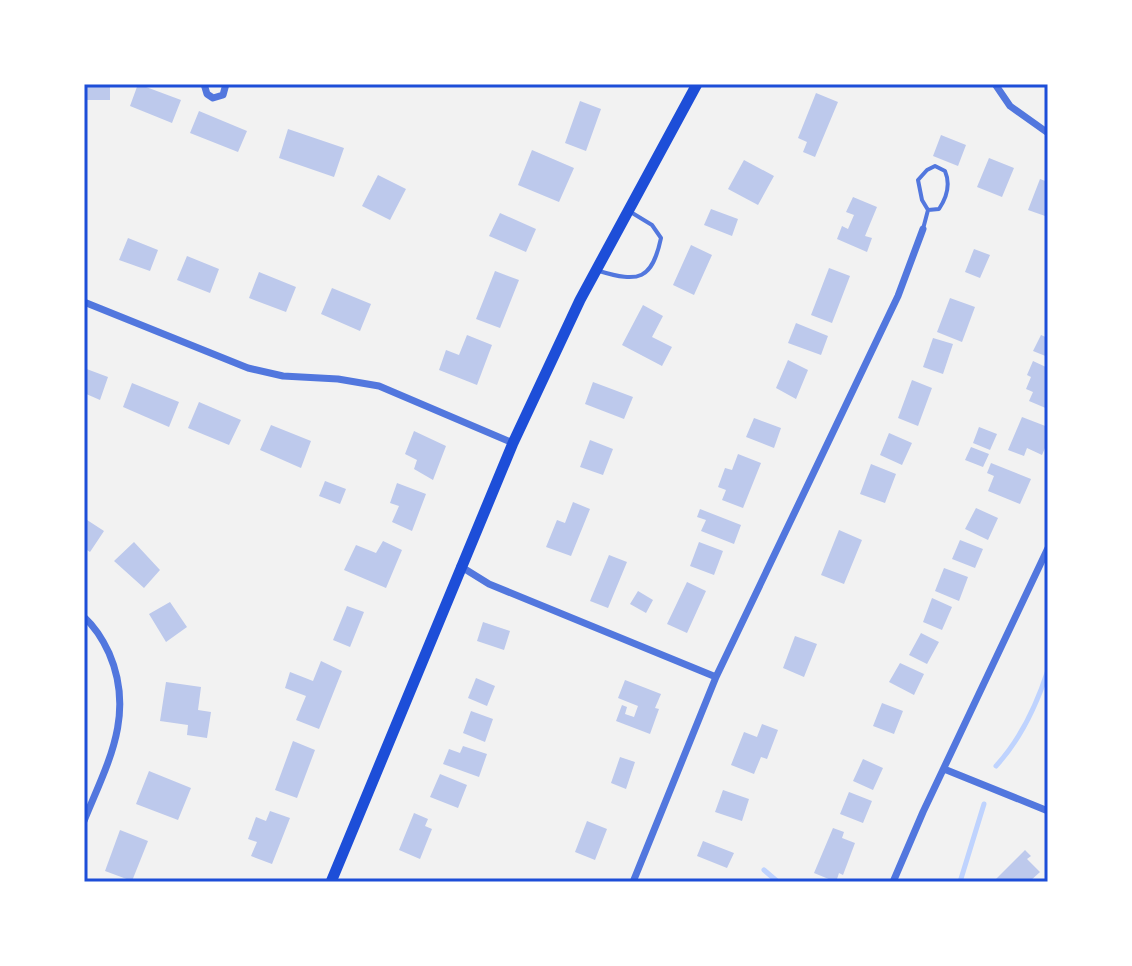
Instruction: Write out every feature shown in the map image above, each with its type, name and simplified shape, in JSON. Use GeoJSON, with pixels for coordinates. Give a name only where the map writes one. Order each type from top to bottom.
{"type":"FeatureCollection","features":[{"type":"Feature","properties":{"kind":"main road"},"geometry":{"type":"LineString","coordinates":[[331,882],[513,443],[597,270],[697,84]]}},
{"type":"Feature","properties":{"kind":"street"},"geometry":{"type":"LineString","coordinates":[[204,84],[207,94],[213,98],[223,95],[226,84]]}},
{"type":"Feature","properties":{"kind":"street"},"geometry":{"type":"LineString","coordinates":[[995,84],[1010,106],[1048,133]]}},
{"type":"Feature","properties":{"kind":"street"},"geometry":{"type":"LineString","coordinates":[[633,882],[716,677],[898,296],[923,229]]}},
{"type":"Feature","properties":{"kind":"street"},"geometry":{"type":"LineString","coordinates":[[84,302],[258,371],[379,386],[513,443]]}},
{"type":"Feature","properties":{"kind":"street"},"geometry":{"type":"LineString","coordinates":[[893,882],[1048,548]]}},
{"type":"Feature","properties":{"kind":"street"},"geometry":{"type":"LineString","coordinates":[[460,566],[489,584],[716,677]]}},
{"type":"Feature","properties":{"kind":"street"},"geometry":{"type":"LineString","coordinates":[[84,617],[105,646],[117,671],[121,693],[120,722],[112,753],[84,821]]}},
{"type":"Feature","properties":{"kind":"street"},"geometry":{"type":"LineString","coordinates":[[944,769],[1048,811]]}},
{"type":"Feature","properties":{"kind":"lane"},"geometry":{"type":"LineString","coordinates":[[923,229],[928,210],[922,200],[918,180],[935,166],[945,171],[949,180],[945,199],[939,209],[928,210]]}},
{"type":"Feature","properties":{"kind":"lane"},"geometry":{"type":"LineString","coordinates":[[597,270],[622,278],[640,276],[656,263],[661,238],[652,225],[629,211]]}},
{"type":"Feature","properties":{"kind":"building"},"geometry":{"type":"Polygon","coordinates":[[[84,84],[110,84],[110,100],[84,100],[84,84]]]}},
{"type":"Feature","properties":{"kind":"building"},"geometry":{"type":"Polygon","coordinates":[[[138,84],[181,100],[172,123],[130,106],[138,84]]]}},
{"type":"Feature","properties":{"kind":"building"},"geometry":{"type":"Polygon","coordinates":[[[816,93],[838,102],[815,157],[803,152],[807,142],[798,138],[816,93]]]}},
{"type":"Feature","properties":{"kind":"building"},"geometry":{"type":"Polygon","coordinates":[[[580,101],[601,109],[586,151],[565,143],[580,101]]]}},
{"type":"Feature","properties":{"kind":"building"},"geometry":{"type":"Polygon","coordinates":[[[199,111],[247,131],[238,152],[190,133],[199,111]]]}},
{"type":"Feature","properties":{"kind":"building"},"geometry":{"type":"Polygon","coordinates":[[[288,129],[344,148],[334,177],[279,158],[288,129]]]}},
{"type":"Feature","properties":{"kind":"building"},"geometry":{"type":"Polygon","coordinates":[[[941,135],[966,145],[958,166],[933,156],[941,135]]]}},
{"type":"Feature","properties":{"kind":"building"},"geometry":{"type":"Polygon","coordinates":[[[532,150],[574,168],[559,202],[518,185],[532,150]]]}},
{"type":"Feature","properties":{"kind":"building"},"geometry":{"type":"Polygon","coordinates":[[[989,158],[1014,168],[1002,197],[977,187],[989,158]]]}},
{"type":"Feature","properties":{"kind":"building"},"geometry":{"type":"Polygon","coordinates":[[[744,160],[774,176],[758,205],[728,189],[744,160]]]}},
{"type":"Feature","properties":{"kind":"building"},"geometry":{"type":"Polygon","coordinates":[[[378,175],[406,189],[390,220],[362,206],[378,175]]]}},
{"type":"Feature","properties":{"kind":"building"},"geometry":{"type":"Polygon","coordinates":[[[1040,179],[1048,182],[1048,217],[1028,210],[1040,179]]]}},
{"type":"Feature","properties":{"kind":"building"},"geometry":{"type":"Polygon","coordinates":[[[853,197],[877,207],[865,236],[872,238],[867,252],[837,239],[842,226],[848,229],[854,215],[846,212],[853,197]]]}},
{"type":"Feature","properties":{"kind":"building"},"geometry":{"type":"Polygon","coordinates":[[[711,209],[738,219],[732,236],[704,225],[711,209]]]}},
{"type":"Feature","properties":{"kind":"building"},"geometry":{"type":"Polygon","coordinates":[[[500,213],[536,229],[526,252],[489,236],[500,213]]]}},
{"type":"Feature","properties":{"kind":"building"},"geometry":{"type":"Polygon","coordinates":[[[128,238],[158,250],[150,271],[119,260],[128,238]]]}},
{"type":"Feature","properties":{"kind":"building"},"geometry":{"type":"Polygon","coordinates":[[[691,245],[712,255],[694,295],[673,285],[691,245]]]}},
{"type":"Feature","properties":{"kind":"building"},"geometry":{"type":"Polygon","coordinates":[[[974,249],[990,255],[980,278],[965,272],[974,249]]]}},
{"type":"Feature","properties":{"kind":"building"},"geometry":{"type":"Polygon","coordinates":[[[187,256],[219,269],[210,293],[177,280],[187,256]]]}},
{"type":"Feature","properties":{"kind":"building"},"geometry":{"type":"Polygon","coordinates":[[[829,268],[850,276],[832,323],[811,315],[829,268]]]}},
{"type":"Feature","properties":{"kind":"building"},"geometry":{"type":"Polygon","coordinates":[[[495,271],[519,280],[500,328],[476,319],[495,271]]]}},
{"type":"Feature","properties":{"kind":"building"},"geometry":{"type":"Polygon","coordinates":[[[259,272],[296,287],[286,312],[249,298],[259,272]]]}},
{"type":"Feature","properties":{"kind":"building"},"geometry":{"type":"Polygon","coordinates":[[[332,288],[371,304],[360,331],[321,314],[332,288]]]}},
{"type":"Feature","properties":{"kind":"building"},"geometry":{"type":"Polygon","coordinates":[[[950,298],[975,307],[962,342],[937,332],[950,298]]]}},
{"type":"Feature","properties":{"kind":"building"},"geometry":{"type":"Polygon","coordinates":[[[643,305],[663,316],[652,337],[672,347],[662,366],[622,345],[643,305]]]}},
{"type":"Feature","properties":{"kind":"building"},"geometry":{"type":"Polygon","coordinates":[[[796,323],[828,336],[821,355],[788,343],[796,323]]]}},
{"type":"Feature","properties":{"kind":"building"},"geometry":{"type":"Polygon","coordinates":[[[467,335],[492,345],[477,385],[439,370],[446,350],[459,355],[467,335]]]}},
{"type":"Feature","properties":{"kind":"building"},"geometry":{"type":"Polygon","coordinates":[[[1041,335],[1048,338],[1048,357],[1033,351],[1041,335]]]}},
{"type":"Feature","properties":{"kind":"building"},"geometry":{"type":"Polygon","coordinates":[[[933,338],[953,344],[943,374],[923,367],[933,338]]]}},
{"type":"Feature","properties":{"kind":"building"},"geometry":{"type":"Polygon","coordinates":[[[788,360],[808,370],[796,399],[776,388],[788,360]]]}},
{"type":"Feature","properties":{"kind":"building"},"geometry":{"type":"Polygon","coordinates":[[[1033,361],[1048,368],[1048,409],[1029,401],[1033,392],[1026,389],[1031,377],[1027,375],[1033,361]]]}},
{"type":"Feature","properties":{"kind":"building"},"geometry":{"type":"Polygon","coordinates":[[[84,368],[108,377],[100,400],[84,393],[84,368]]]}},
{"type":"Feature","properties":{"kind":"building"},"geometry":{"type":"Polygon","coordinates":[[[912,380],[932,388],[918,426],[898,418],[912,380]]]}},
{"type":"Feature","properties":{"kind":"building"},"geometry":{"type":"Polygon","coordinates":[[[593,382],[633,397],[624,419],[585,404],[593,382]]]}},
{"type":"Feature","properties":{"kind":"building"},"geometry":{"type":"Polygon","coordinates":[[[132,383],[179,402],[169,427],[123,407],[132,383]]]}},
{"type":"Feature","properties":{"kind":"building"},"geometry":{"type":"Polygon","coordinates":[[[199,402],[241,420],[229,445],[188,428],[199,402]]]}},
{"type":"Feature","properties":{"kind":"building"},"geometry":{"type":"Polygon","coordinates":[[[1022,417],[1048,427],[1048,441],[1042,455],[1027,448],[1024,456],[1008,450],[1022,417]]]}},
{"type":"Feature","properties":{"kind":"building"},"geometry":{"type":"Polygon","coordinates":[[[754,418],[781,428],[774,448],[746,437],[754,418]]]}},
{"type":"Feature","properties":{"kind":"building"},"geometry":{"type":"Polygon","coordinates":[[[271,425],[311,441],[301,468],[260,450],[271,425]]]}},
{"type":"Feature","properties":{"kind":"building"},"geometry":{"type":"Polygon","coordinates":[[[979,427],[997,434],[990,450],[973,443],[979,427]]]}},
{"type":"Feature","properties":{"kind":"building"},"geometry":{"type":"Polygon","coordinates":[[[414,431],[446,446],[433,480],[414,469],[417,460],[405,454],[414,431]]]}},
{"type":"Feature","properties":{"kind":"building"},"geometry":{"type":"Polygon","coordinates":[[[889,433],[912,443],[902,465],[880,455],[889,433]]]}},
{"type":"Feature","properties":{"kind":"building"},"geometry":{"type":"Polygon","coordinates":[[[590,440],[613,449],[603,475],[580,467],[590,440]]]}},
{"type":"Feature","properties":{"kind":"building"},"geometry":{"type":"Polygon","coordinates":[[[971,447],[989,454],[983,467],[965,460],[971,447]]]}},
{"type":"Feature","properties":{"kind":"building"},"geometry":{"type":"Polygon","coordinates":[[[738,454],[761,463],[743,508],[722,500],[726,490],[718,487],[725,468],[732,470],[738,454]]]}},
{"type":"Feature","properties":{"kind":"building"},"geometry":{"type":"Polygon","coordinates":[[[991,463],[1031,479],[1020,504],[988,491],[994,476],[987,473],[991,463]]]}},
{"type":"Feature","properties":{"kind":"building"},"geometry":{"type":"Polygon","coordinates":[[[871,464],[896,474],[885,503],[860,494],[871,464]]]}},
{"type":"Feature","properties":{"kind":"building"},"geometry":{"type":"Polygon","coordinates":[[[325,481],[346,489],[340,504],[319,496],[325,481]]]}},
{"type":"Feature","properties":{"kind":"building"},"geometry":{"type":"Polygon","coordinates":[[[397,483],[426,494],[412,531],[392,522],[399,506],[390,503],[397,483]]]}},
{"type":"Feature","properties":{"kind":"building"},"geometry":{"type":"Polygon","coordinates":[[[573,502],[590,509],[571,556],[546,547],[557,520],[565,523],[573,502]]]}},
{"type":"Feature","properties":{"kind":"building"},"geometry":{"type":"Polygon","coordinates":[[[976,508],[998,518],[988,540],[965,529],[976,508]]]}},
{"type":"Feature","properties":{"kind":"building"},"geometry":{"type":"Polygon","coordinates":[[[700,509],[741,525],[734,544],[701,531],[706,520],[697,517],[700,509]]]}},
{"type":"Feature","properties":{"kind":"building"},"geometry":{"type":"Polygon","coordinates":[[[84,518],[104,531],[90,552],[84,548],[84,518]]]}},
{"type":"Feature","properties":{"kind":"building"},"geometry":{"type":"Polygon","coordinates":[[[839,530],[862,540],[844,584],[821,575],[839,530]]]}},
{"type":"Feature","properties":{"kind":"building"},"geometry":{"type":"Polygon","coordinates":[[[960,540],[983,549],[975,568],[952,559],[960,540]]]}},
{"type":"Feature","properties":{"kind":"building"},"geometry":{"type":"Polygon","coordinates":[[[383,541],[402,550],[386,588],[344,570],[356,545],[376,553],[383,541]]]}},
{"type":"Feature","properties":{"kind":"building"},"geometry":{"type":"Polygon","coordinates":[[[134,542],[160,570],[144,588],[114,561],[134,542]]]}},
{"type":"Feature","properties":{"kind":"building"},"geometry":{"type":"Polygon","coordinates":[[[699,542],[723,551],[714,575],[690,566],[699,542]]]}},
{"type":"Feature","properties":{"kind":"building"},"geometry":{"type":"Polygon","coordinates":[[[609,555],[627,562],[608,608],[590,601],[609,555]]]}},
{"type":"Feature","properties":{"kind":"building"},"geometry":{"type":"Polygon","coordinates":[[[944,568],[968,577],[959,601],[935,591],[944,568]]]}},
{"type":"Feature","properties":{"kind":"building"},"geometry":{"type":"Polygon","coordinates":[[[687,582],[706,591],[687,633],[667,624],[687,582]]]}},
{"type":"Feature","properties":{"kind":"building"},"geometry":{"type":"Polygon","coordinates":[[[638,591],[653,600],[646,613],[630,604],[638,591]]]}},
{"type":"Feature","properties":{"kind":"building"},"geometry":{"type":"Polygon","coordinates":[[[932,598],[952,607],[942,630],[923,622],[932,598]]]}},
{"type":"Feature","properties":{"kind":"building"},"geometry":{"type":"Polygon","coordinates":[[[170,602],[187,627],[166,642],[149,614],[170,602]]]}},
{"type":"Feature","properties":{"kind":"building"},"geometry":{"type":"Polygon","coordinates":[[[347,606],[364,612],[350,647],[333,640],[347,606]]]}},
{"type":"Feature","properties":{"kind":"building"},"geometry":{"type":"Polygon","coordinates":[[[483,622],[510,631],[504,650],[477,641],[483,622]]]}},
{"type":"Feature","properties":{"kind":"building"},"geometry":{"type":"Polygon","coordinates":[[[921,633],[939,642],[927,664],[909,655],[921,633]]]}},
{"type":"Feature","properties":{"kind":"building"},"geometry":{"type":"Polygon","coordinates":[[[795,636],[817,644],[804,677],[783,668],[795,636]]]}},
{"type":"Feature","properties":{"kind":"building"},"geometry":{"type":"Polygon","coordinates":[[[321,661],[342,671],[319,729],[296,720],[306,696],[285,688],[290,672],[313,681],[321,661]]]}},
{"type":"Feature","properties":{"kind":"building"},"geometry":{"type":"Polygon","coordinates":[[[900,663],[924,674],[914,695],[889,682],[900,663]]]}},
{"type":"Feature","properties":{"kind":"building"},"geometry":{"type":"Polygon","coordinates":[[[476,678],[495,686],[487,706],[468,698],[476,678]]]}},
{"type":"Feature","properties":{"kind":"building"},"geometry":{"type":"Polygon","coordinates":[[[625,680],[661,694],[650,734],[616,721],[622,705],[627,707],[625,714],[634,717],[638,706],[618,698],[625,680]]]}},
{"type":"Feature","properties":{"kind":"building"},"geometry":{"type":"Polygon","coordinates":[[[166,682],[201,687],[198,710],[211,712],[207,738],[187,735],[188,725],[160,721],[166,682]]]}},
{"type":"Feature","properties":{"kind":"building"},"geometry":{"type":"Polygon","coordinates":[[[882,703],[903,711],[894,734],[873,726],[882,703]]]}},
{"type":"Feature","properties":{"kind":"building"},"geometry":{"type":"Polygon","coordinates":[[[471,711],[493,719],[485,742],[463,733],[471,711]]]}},
{"type":"Feature","properties":{"kind":"building"},"geometry":{"type":"Polygon","coordinates":[[[762,724],[778,730],[767,759],[761,757],[754,774],[731,765],[744,732],[757,737],[762,724]]]}},
{"type":"Feature","properties":{"kind":"building"},"geometry":{"type":"Polygon","coordinates":[[[293,741],[315,750],[297,798],[275,790],[293,741]]]}},
{"type":"Feature","properties":{"kind":"building"},"geometry":{"type":"Polygon","coordinates":[[[463,746],[487,754],[479,777],[443,764],[449,749],[460,753],[463,746]]]}},
{"type":"Feature","properties":{"kind":"building"},"geometry":{"type":"Polygon","coordinates":[[[620,757],[635,762],[626,789],[611,783],[620,757]]]}},
{"type":"Feature","properties":{"kind":"building"},"geometry":{"type":"Polygon","coordinates":[[[863,759],[883,768],[873,790],[853,781],[863,759]]]}},
{"type":"Feature","properties":{"kind":"building"},"geometry":{"type":"Polygon","coordinates":[[[149,771],[191,788],[178,820],[136,804],[149,771]]]}},
{"type":"Feature","properties":{"kind":"building"},"geometry":{"type":"Polygon","coordinates":[[[440,774],[467,785],[458,808],[430,797],[440,774]]]}},
{"type":"Feature","properties":{"kind":"building"},"geometry":{"type":"Polygon","coordinates":[[[723,790],[749,799],[742,821],[715,812],[723,790]]]}},
{"type":"Feature","properties":{"kind":"building"},"geometry":{"type":"Polygon","coordinates":[[[849,792],[872,801],[863,823],[840,814],[849,792]]]}},
{"type":"Feature","properties":{"kind":"building"},"geometry":{"type":"Polygon","coordinates":[[[270,811],[290,818],[272,864],[251,856],[257,842],[248,839],[256,817],[266,821],[270,811]]]}},
{"type":"Feature","properties":{"kind":"building"},"geometry":{"type":"Polygon","coordinates":[[[414,813],[428,819],[425,826],[432,829],[420,859],[399,850],[414,813]]]}},
{"type":"Feature","properties":{"kind":"building"},"geometry":{"type":"Polygon","coordinates":[[[587,821],[607,829],[595,860],[575,852],[587,821]]]}},
{"type":"Feature","properties":{"kind":"building"},"geometry":{"type":"Polygon","coordinates":[[[833,828],[844,832],[842,838],[855,843],[843,875],[839,873],[836,882],[814,873],[833,828]]]}},
{"type":"Feature","properties":{"kind":"building"},"geometry":{"type":"Polygon","coordinates":[[[120,830],[148,841],[132,881],[105,871],[120,830]]]}},
{"type":"Feature","properties":{"kind":"building"},"geometry":{"type":"Polygon","coordinates":[[[703,841],[734,853],[727,868],[697,856],[703,841]]]}},
{"type":"Feature","properties":{"kind":"building"},"geometry":{"type":"Polygon","coordinates":[[[1025,850],[1031,856],[1027,859],[1040,872],[1029,882],[993,882],[1025,850]]]}},
{"type":"Feature","properties":{"kind":"waterway"},"geometry":{"type":"LineString","coordinates":[[996,766],[1027,721],[1048,670]]}},
{"type":"Feature","properties":{"kind":"waterway"},"geometry":{"type":"LineString","coordinates":[[960,882],[984,804]]}},
{"type":"Feature","properties":{"kind":"waterway"},"geometry":{"type":"LineString","coordinates":[[764,870],[778,882]]}}]}
